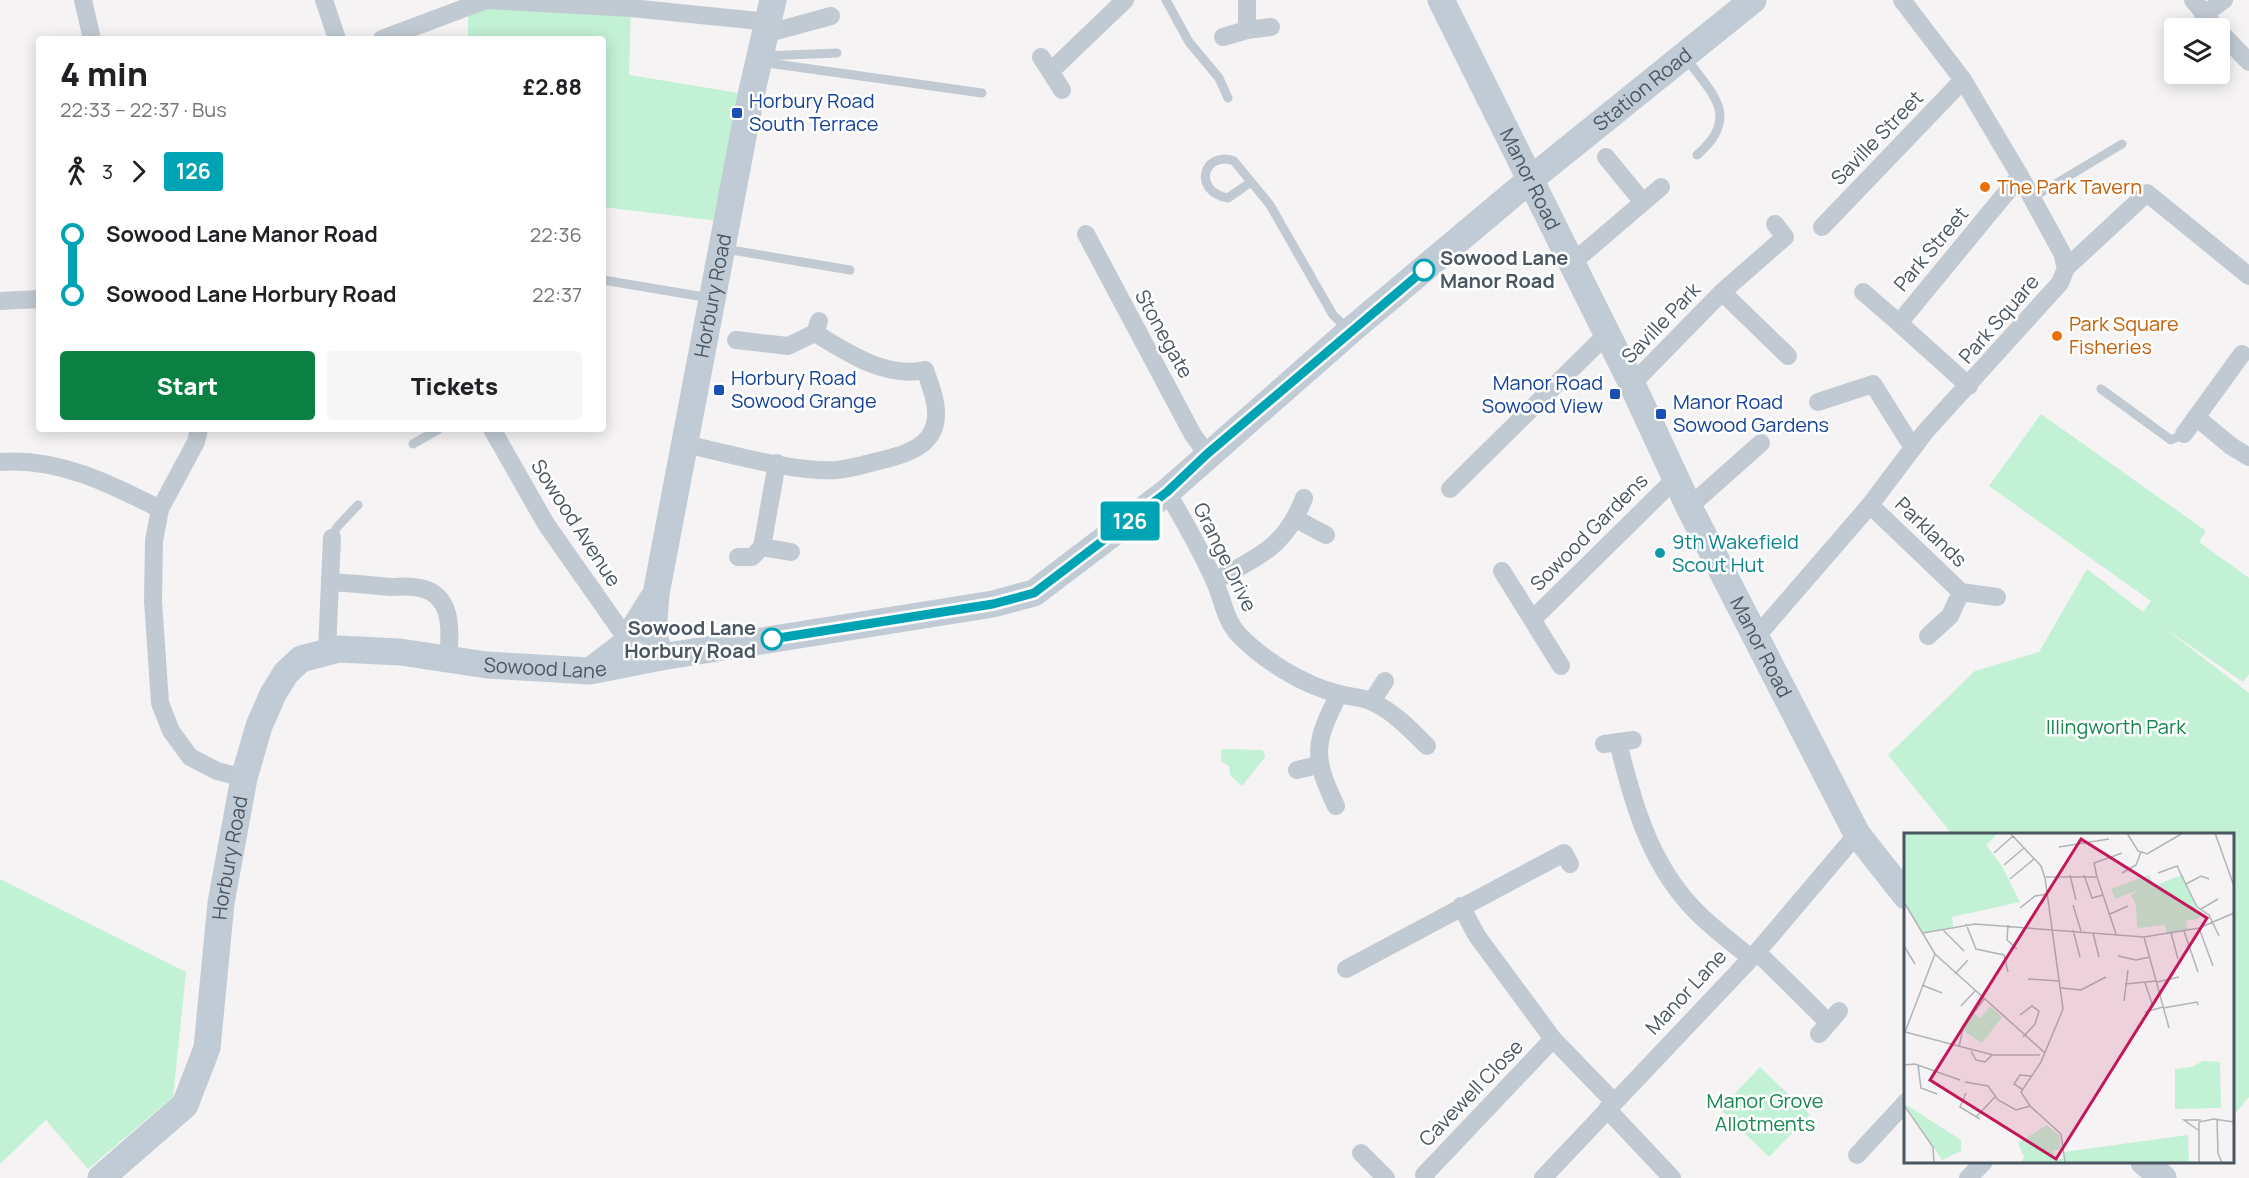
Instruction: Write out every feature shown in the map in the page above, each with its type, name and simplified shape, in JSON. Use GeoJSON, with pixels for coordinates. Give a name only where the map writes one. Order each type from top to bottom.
{"type":"FeatureCollection","features":[{"type":"Feature","properties":{"kind":"main road","name":"Manor Road"},"geometry":{"type":"LineString","coordinates":[[1441,0],[1532,179],[1689,507],[1857,834],[1904,895]]}},
{"type":"Feature","properties":{"kind":"main road","name":"Station Road"},"geometry":{"type":"LineString","coordinates":[[1532,179],[1684,56],[1746,2]]}},
{"type":"Feature","properties":{"kind":"main road","name":"Horbury Road"},"geometry":{"type":"LineString","coordinates":[[661,657],[653,634],[656,594],[765,35]]}},
{"type":"Feature","properties":{"kind":"main road","name":"Sowood Lane"},"geometry":{"type":"LineString","coordinates":[[448,660],[487,665],[590,670],[993,604],[1034,593],[1167,492],[1207,454],[1350,331],[1532,179]]}},
{"type":"Feature","properties":{"kind":"main road","name":"Horbury Road"},"geometry":{"type":"LineString","coordinates":[[590,670],[607,660],[629,637],[656,594]]}},
{"type":"Feature","properties":{"kind":"main road","name":"Horbury Road"},"geometry":{"type":"LineString","coordinates":[[101,1178],[184,1105],[207,1048],[221,903],[244,778],[259,726],[273,694],[286,673],[301,659],[339,649],[400,652],[448,660]]}},
{"type":"Feature","properties":{"kind":"street"},"geometry":{"type":"LineString","coordinates":[[83,0],[91,36]]}},
{"type":"Feature","properties":{"kind":"street"},"geometry":{"type":"LineString","coordinates":[[324,0],[336,36]]}},
{"type":"Feature","properties":{"kind":"street"},"geometry":{"type":"LineString","coordinates":[[390,36],[486,0],[631,8],[765,35],[831,16]]}},
{"type":"Feature","properties":{"kind":"street"},"geometry":{"type":"LineString","coordinates":[[1062,90],[1046,64],[1125,0]]}},
{"type":"Feature","properties":{"kind":"street"},"geometry":{"type":"LineString","coordinates":[[1247,0],[1247,30]]}},
{"type":"Feature","properties":{"kind":"street","name":"Park Square"},"geometry":{"type":"LineString","coordinates":[[1756,638],[1870,506],[1913,448],[2060,284],[2066,268],[2062,254],[2020,176],[1963,80],[1902,0]]}},
{"type":"Feature","properties":{"kind":"street"},"geometry":{"type":"LineString","coordinates":[[2198,7],[2224,0]]}},
{"type":"Feature","properties":{"kind":"street"},"geometry":{"type":"LineString","coordinates":[[1223,37],[1247,30],[1271,27]]}},
{"type":"Feature","properties":{"kind":"street"},"geometry":{"type":"LineString","coordinates":[[2230,42],[2249,62]]}},
{"type":"Feature","properties":{"kind":"street","name":"Saville Street"},"geometry":{"type":"LineString","coordinates":[[1822,227],[1963,80]]}},
{"type":"Feature","properties":{"kind":"street"},"geometry":{"type":"LineString","coordinates":[[1606,157],[1642,201]]}},
{"type":"Feature","properties":{"kind":"street","name":"Park Street"},"geometry":{"type":"LineString","coordinates":[[1899,323],[2020,176]]}},
{"type":"Feature","properties":{"kind":"street"},"geometry":{"type":"LineString","coordinates":[[1572,263],[1661,187]]}},
{"type":"Feature","properties":{"kind":"street"},"geometry":{"type":"LineString","coordinates":[[2066,268],[2147,193],[2249,276]]}},
{"type":"Feature","properties":{"kind":"street","name":"Saville Park"},"geometry":{"type":"LineString","coordinates":[[1632,384],[1722,292],[1785,237],[1775,224]]}},
{"type":"Feature","properties":{"kind":"street","name":"Stonegate"},"geometry":{"type":"LineString","coordinates":[[1086,234],[1193,435],[1207,454]]}},
{"type":"Feature","properties":{"kind":"street","name":"Saville Park"},"geometry":{"type":"LineString","coordinates":[[1722,292],[1788,356]]}},
{"type":"Feature","properties":{"kind":"street","name":"Park Street"},"geometry":{"type":"LineString","coordinates":[[1863,292],[1969,386]]}},
{"type":"Feature","properties":{"kind":"street"},"geometry":{"type":"LineString","coordinates":[[0,301],[36,299]]}},
{"type":"Feature","properties":{"kind":"street"},"geometry":{"type":"LineString","coordinates":[[684,444],[777,463],[826,470],[877,461],[910,452],[930,436],[935,424],[936,411],[926,370],[915,373],[878,366],[817,327],[788,346],[736,340]]}},
{"type":"Feature","properties":{"kind":"street"},"geometry":{"type":"LineString","coordinates":[[1450,489],[1607,333]]}},
{"type":"Feature","properties":{"kind":"street"},"geometry":{"type":"LineString","coordinates":[[2184,434],[2242,354]]}},
{"type":"Feature","properties":{"kind":"street"},"geometry":{"type":"LineString","coordinates":[[1818,402],[1873,384],[1913,448]]}},
{"type":"Feature","properties":{"kind":"street"},"geometry":{"type":"LineString","coordinates":[[2196,417],[2231,446],[2249,457]]}},
{"type":"Feature","properties":{"kind":"street"},"geometry":{"type":"LineString","coordinates":[[198,432],[196,442],[160,509],[154,541],[153,602],[160,703],[171,731],[190,757],[217,771],[244,778]]}},
{"type":"Feature","properties":{"kind":"street","name":"Sowood Avenue"},"geometry":{"type":"LineString","coordinates":[[494,432],[546,524],[600,603],[629,637]]}},
{"type":"Feature","properties":{"kind":"street"},"geometry":{"type":"LineString","coordinates":[[1689,507],[1761,442]]}},
{"type":"Feature","properties":{"kind":"street"},"geometry":{"type":"LineString","coordinates":[[0,462],[62,467],[115,486],[160,509]]}},
{"type":"Feature","properties":{"kind":"street"},"geometry":{"type":"LineString","coordinates":[[738,557],[752,557],[762,547],[777,463]]}},
{"type":"Feature","properties":{"kind":"street","name":"Sowood Gardens"},"geometry":{"type":"LineString","coordinates":[[1533,619],[1676,478]]}},
{"type":"Feature","properties":{"kind":"street","name":"Grange Drive"},"geometry":{"type":"LineString","coordinates":[[1167,492],[1215,581],[1226,615],[1237,632],[1251,645],[1304,680],[1339,694],[1372,701],[1404,723],[1427,746]]}},
{"type":"Feature","properties":{"kind":"street"},"geometry":{"type":"LineString","coordinates":[[1215,581],[1265,553],[1296,519],[1304,498]]}},
{"type":"Feature","properties":{"kind":"street","name":"Parklands"},"geometry":{"type":"LineString","coordinates":[[1870,506],[1961,592],[1997,597]]}},
{"type":"Feature","properties":{"kind":"street"},"geometry":{"type":"LineString","coordinates":[[1296,519],[1326,535]]}},
{"type":"Feature","properties":{"kind":"street"},"geometry":{"type":"LineString","coordinates":[[327,652],[332,538]]}},
{"type":"Feature","properties":{"kind":"street"},"geometry":{"type":"LineString","coordinates":[[762,547],[791,552]]}},
{"type":"Feature","properties":{"kind":"street","name":"Sowood Gardens"},"geometry":{"type":"LineString","coordinates":[[1502,571],[1561,666]]}},
{"type":"Feature","properties":{"kind":"street"},"geometry":{"type":"LineString","coordinates":[[330,582],[412,587],[433,593],[443,602],[449,614],[451,632],[448,660]]}},
{"type":"Feature","properties":{"kind":"street","name":"Parklands"},"geometry":{"type":"LineString","coordinates":[[1928,636],[1950,616],[1961,592]]}},
{"type":"Feature","properties":{"kind":"street"},"geometry":{"type":"LineString","coordinates":[[1372,701],[1385,681]]}},
{"type":"Feature","properties":{"kind":"street"},"geometry":{"type":"LineString","coordinates":[[1335,806],[1318,765],[1323,726],[1339,694]]}},
{"type":"Feature","properties":{"kind":"street"},"geometry":{"type":"LineString","coordinates":[[1619,742],[1636,808],[1651,846],[1670,880],[1691,906],[1753,955],[1829,1023]]}},
{"type":"Feature","properties":{"kind":"street"},"geometry":{"type":"LineString","coordinates":[[1297,770],[1318,765]]}},
{"type":"Feature","properties":{"kind":"street","name":"Manor Lane"},"geometry":{"type":"LineString","coordinates":[[1544,1178],[1753,955],[1857,834]]}},
{"type":"Feature","properties":{"kind":"street"},"geometry":{"type":"LineString","coordinates":[[1346,969],[1564,853],[1570,864]]}},
{"type":"Feature","properties":{"kind":"street"},"geometry":{"type":"LineString","coordinates":[[1461,906],[1477,936],[1553,1039],[1672,1178]]}},
{"type":"Feature","properties":{"kind":"street","name":"Cavewell Close"},"geometry":{"type":"LineString","coordinates":[[1426,1178],[1424,1175],[1553,1039]]}},
{"type":"Feature","properties":{"kind":"street"},"geometry":{"type":"LineString","coordinates":[[1857,1155],[1904,1103]]}},
{"type":"Feature","properties":{"kind":"street"},"geometry":{"type":"LineString","coordinates":[[1361,1154],[1386,1178]]}},
{"type":"Feature","properties":{"kind":"street"},"geometry":{"type":"LineString","coordinates":[[1968,1178],[1982,1163]]}},
{"type":"Feature","properties":{"kind":"lane"},"geometry":{"type":"LineString","coordinates":[[1166,0],[1189,42],[1219,78],[1228,98]]}},
{"type":"Feature","properties":{"kind":"lane"},"geometry":{"type":"LineString","coordinates":[[765,35],[837,53]]}},
{"type":"Feature","properties":{"kind":"lane"},"geometry":{"type":"LineString","coordinates":[[765,35],[982,93]]}},
{"type":"Feature","properties":{"kind":"lane"},"geometry":{"type":"LineString","coordinates":[[1684,56],[1708,86],[1719,107],[1720,126],[1713,142],[1697,155]]}},
{"type":"Feature","properties":{"kind":"lane"},"geometry":{"type":"LineString","coordinates":[[2032,198],[2122,144]]}},
{"type":"Feature","properties":{"kind":"lane"},"geometry":{"type":"LineString","coordinates":[[1251,182],[1228,198],[1218,196],[1208,188],[1204,177],[1207,168],[1216,160],[1226,158],[1234,161],[1270,205],[1333,315],[1350,331]]}},
{"type":"Feature","properties":{"kind":"lane"},"geometry":{"type":"LineString","coordinates":[[722,248],[850,270]]}},
{"type":"Feature","properties":{"kind":"lane"},"geometry":{"type":"LineString","coordinates":[[606,280],[712,298]]}},
{"type":"Feature","properties":{"kind":"lane"},"geometry":{"type":"LineString","coordinates":[[2101,389],[2171,440],[2184,434]]}},
{"type":"Feature","properties":{"kind":"lane"},"geometry":{"type":"LineString","coordinates":[[412,444],[434,432]]}},
{"type":"Feature","properties":{"kind":"lane"},"geometry":{"type":"LineString","coordinates":[[332,538],[337,526],[358,505]]}},
{"type":"Feature","properties":{"kind":"green space"},"geometry":{"type":"Polygon","coordinates":[[[468,6],[631,8],[629,75],[751,95],[727,222],[606,207],[606,36],[468,36],[468,6]]]}},
{"type":"Feature","properties":{"kind":"green space","name":"Illingworth Park"},"geometry":{"type":"Polygon","coordinates":[[[2041,414],[2206,531],[2199,542],[2249,578],[2249,674],[2243,682],[2163,627],[2249,693],[2249,1097],[2234,1115],[2234,833],[1951,833],[1888,755],[1975,671],[2039,652],[2087,569],[2143,612],[2151,601],[1989,486],[2041,414]]]}},
{"type":"Feature","properties":{"kind":"green space"},"geometry":{"type":"Polygon","coordinates":[[[1222,749],[1263,750],[1265,757],[1242,786],[1230,775],[1229,766],[1221,761],[1222,749]]]}},
{"type":"Feature","properties":{"kind":"green space"},"geometry":{"type":"Polygon","coordinates":[[[0,879],[186,972],[173,1097],[88,1169],[46,1120],[0,1164],[0,879]]]}},
{"type":"Feature","properties":{"kind":"green space","name":"Manor Grove Allotments"},"geometry":{"type":"Polygon","coordinates":[[[1760,1067],[1810,1115],[1769,1157],[1720,1109],[1760,1067]]]}},
{"type":"Feature","properties":{"kind":"bus line","name":"126"},"geometry":{"type":"LineString","coordinates":[[772,639],[993,604],[1034,593],[1070,568],[1167,492],[1207,454],[1424,270]]}},
{"type":"Feature","properties":{"kind":"place","name":"Horbury Road South Terrace"},"geometry":{"type":"Point","coordinates":[737,113]}},
{"type":"Feature","properties":{"kind":"place","name":"The Park Tavern"},"geometry":{"type":"Point","coordinates":[1985,187]}},
{"type":"Feature","properties":{"kind":"place","name":"Sowood Lane Manor Road"},"geometry":{"type":"Point","coordinates":[1424,270]}},
{"type":"Feature","properties":{"kind":"place","name":"Park Square Fisheries"},"geometry":{"type":"Point","coordinates":[2057,336]}},
{"type":"Feature","properties":{"kind":"place","name":"Horbury Road Sowood Grange"},"geometry":{"type":"Point","coordinates":[719,390]}},
{"type":"Feature","properties":{"kind":"place","name":"Manor Road Sowood View"},"geometry":{"type":"Point","coordinates":[1615,394]}},
{"type":"Feature","properties":{"kind":"place","name":"Manor Road Sowood Gardens"},"geometry":{"type":"Point","coordinates":[1661,414]}},
{"type":"Feature","properties":{"kind":"place","name":"9th Wakefield Scout Hut"},"geometry":{"type":"Point","coordinates":[1660,553]}},
{"type":"Feature","properties":{"kind":"place","name":"Sowood Lane Horbury Road"},"geometry":{"type":"Point","coordinates":[772,639]}}]}
